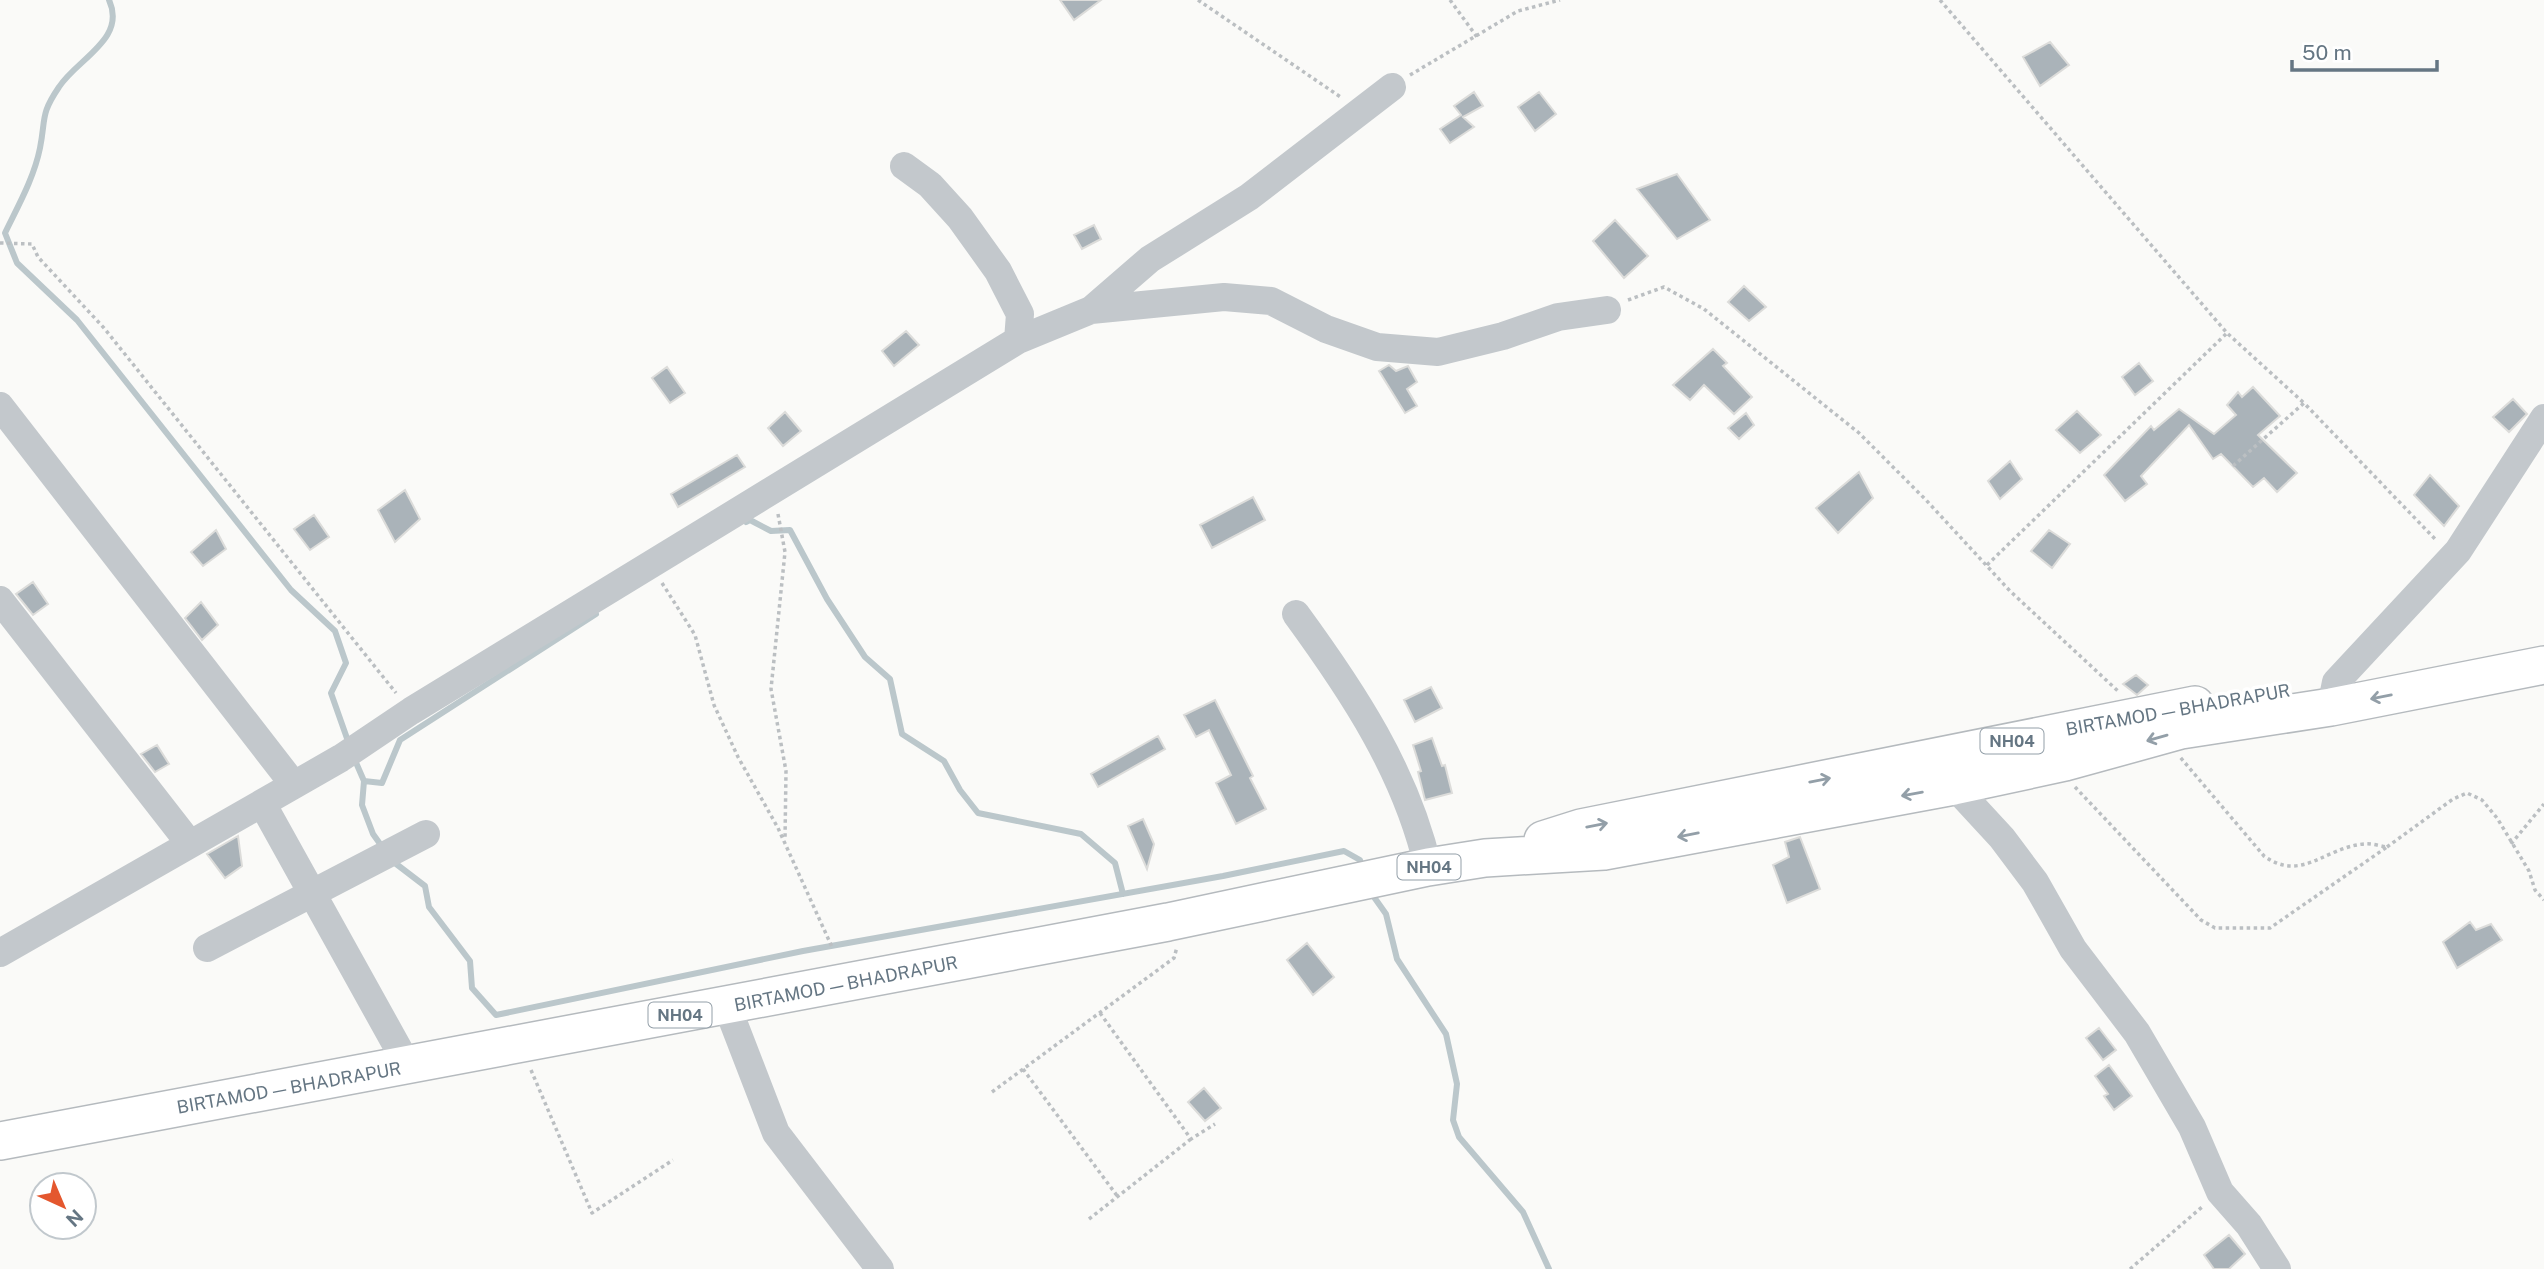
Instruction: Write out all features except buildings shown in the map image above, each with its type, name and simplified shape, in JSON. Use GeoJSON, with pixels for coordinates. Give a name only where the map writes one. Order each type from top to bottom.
{"type":"FeatureCollection","features":[{"type":"Feature","properties":{"kind":"main road","name":"BIRTAMOD — BHADRAPUR"},"geometry":{"type":"LineString","coordinates":[[1485,858],[1581,828],[2160,724],[2181,730],[2544,642]]}},
{"type":"Feature","properties":{"kind":"main road","name":"BIRTAMOD — BHADRAPUR"},"geometry":{"type":"LineString","coordinates":[[2334,694],[2544,665]]}},
{"type":"Feature","properties":{"kind":"main road","name":"BIRTAMOD — BHADRAPUR"},"geometry":{"type":"LineString","coordinates":[[0,1142],[1185,918],[1366,878],[1485,858],[1604,851],[1954,786],[2065,762],[2160,724]]}},
{"type":"Feature","properties":{"kind":"street"},"geometry":{"type":"LineString","coordinates":[[1090,310],[1150,259],[1249,197],[1392,87]]}},
{"type":"Feature","properties":{"kind":"street"},"geometry":{"type":"LineString","coordinates":[[904,166],[930,185],[960,218],[998,271],[1020,314],[1018,340]]}},
{"type":"Feature","properties":{"kind":"street"},"geometry":{"type":"LineString","coordinates":[[0,953],[350,752],[411,711],[1018,340],[1090,310],[1224,297],[1271,301],[1326,329],[1377,348],[1438,352],[1503,336],[1558,317],[1607,310]]}},
{"type":"Feature","properties":{"kind":"street"},"geometry":{"type":"LineString","coordinates":[[0,406],[294,785]]}},
{"type":"Feature","properties":{"kind":"street"},"geometry":{"type":"LineString","coordinates":[[2334,694],[2452,557],[2544,418]]}},
{"type":"Feature","properties":{"kind":"street"},"geometry":{"type":"LineString","coordinates":[[0,600],[190,844]]}},
{"type":"Feature","properties":{"kind":"street"},"geometry":{"type":"LineString","coordinates":[[1296,614],[1331,662],[1388,754],[1419,831],[1428,867]]}},
{"type":"Feature","properties":{"kind":"street"},"geometry":{"type":"LineString","coordinates":[[1954,786],[2002,838],[2035,882],[2073,949],[2137,1032],[2192,1127],[2220,1192],[2249,1225],[2277,1269]]}},
{"type":"Feature","properties":{"kind":"street"},"geometry":{"type":"LineString","coordinates":[[262,803],[408,1066]]}},
{"type":"Feature","properties":{"kind":"street"},"geometry":{"type":"LineString","coordinates":[[207,947],[426,834]]}},
{"type":"Feature","properties":{"kind":"street"},"geometry":{"type":"LineString","coordinates":[[727,1006],[776,1133],[880,1269]]}},
{"type":"Feature","properties":{"kind":"path"},"geometry":{"type":"LineString","coordinates":[[1198,0],[1361,111]]}},
{"type":"Feature","properties":{"kind":"path"},"geometry":{"type":"LineString","coordinates":[[1450,0],[1477,37]]}},
{"type":"Feature","properties":{"kind":"path"},"geometry":{"type":"LineString","coordinates":[[1392,87],[1518,12],[1560,0]]}},
{"type":"Feature","properties":{"kind":"path"},"geometry":{"type":"LineString","coordinates":[[1940,0],[2227,333],[2304,402],[2452,557]]}},
{"type":"Feature","properties":{"kind":"path"},"geometry":{"type":"LineString","coordinates":[[0,243],[32,244],[38,257],[104,328],[411,711]]}},
{"type":"Feature","properties":{"kind":"path"},"geometry":{"type":"LineString","coordinates":[[1607,310],[1646,291],[1664,287],[1704,309],[1859,433],[1987,566],[2113,688],[2160,724],[2264,856],[2279,867],[2295,869],[2365,844],[2387,847]]}},
{"type":"Feature","properties":{"kind":"path"},"geometry":{"type":"LineString","coordinates":[[1987,566],[2227,333]]}},
{"type":"Feature","properties":{"kind":"path"},"geometry":{"type":"LineString","coordinates":[[2233,466],[2304,402]]}},
{"type":"Feature","properties":{"kind":"path"},"geometry":{"type":"LineString","coordinates":[[773,489],[785,552],[771,689],[786,771],[785,842]]}},
{"type":"Feature","properties":{"kind":"path"},"geometry":{"type":"LineString","coordinates":[[651,564],[695,635],[714,705],[738,757],[785,842],[832,947]]}},
{"type":"Feature","properties":{"kind":"path"},"geometry":{"type":"LineString","coordinates":[[2065,762],[2066,777],[2201,920],[2215,928],[2270,928],[2453,799],[2467,793],[2482,800],[2497,818],[2529,871],[2535,890],[2544,900]]}},
{"type":"Feature","properties":{"kind":"path"},"geometry":{"type":"LineString","coordinates":[[2511,844],[2544,804]]}},
{"type":"Feature","properties":{"kind":"path"},"geometry":{"type":"LineString","coordinates":[[992,1092],[1174,958],[1185,918]]}},
{"type":"Feature","properties":{"kind":"path"},"geometry":{"type":"LineString","coordinates":[[1100,1013],[1191,1139]]}},
{"type":"Feature","properties":{"kind":"path"},"geometry":{"type":"LineString","coordinates":[[520,1045],[592,1213],[673,1160]]}},
{"type":"Feature","properties":{"kind":"path"},"geometry":{"type":"LineString","coordinates":[[1023,1069],[1118,1197]]}},
{"type":"Feature","properties":{"kind":"path"},"geometry":{"type":"LineString","coordinates":[[1089,1219],[1191,1139],[1215,1124]]}},
{"type":"Feature","properties":{"kind":"path"},"geometry":{"type":"LineString","coordinates":[[2130,1269],[2220,1192]]}},
{"type":"Feature","properties":{"kind":"waterway"},"geometry":{"type":"LineString","coordinates":[[109,0],[113,14],[111,26],[98,48],[67,77],[49,104],[34,170],[5,233],[17,263],[77,320],[291,590],[335,631],[346,663],[331,693],[349,744]]}},
{"type":"Feature","properties":{"kind":"waterway"},"geometry":{"type":"LineString","coordinates":[[746,522],[750,520],[771,531],[790,530],[827,599],[865,657],[890,679],[902,734],[944,761],[960,790],[978,813],[1081,834],[1115,863],[1123,894]]}},
{"type":"Feature","properties":{"kind":"waterway"},"geometry":{"type":"LineString","coordinates":[[364,781],[382,783],[400,740],[596,614]]}},
{"type":"Feature","properties":{"kind":"waterway"},"geometry":{"type":"LineString","coordinates":[[354,758],[364,781],[362,805],[373,834],[383,848]]}},
{"type":"Feature","properties":{"kind":"waterway"},"geometry":{"type":"LineString","coordinates":[[391,860],[425,886],[429,907],[470,961],[472,988],[496,1015],[803,951],[1223,876],[1344,851],[1360,860],[1363,870]]}},
{"type":"Feature","properties":{"kind":"waterway"},"geometry":{"type":"LineString","coordinates":[[1369,890],[1386,914],[1397,959],[1446,1034],[1457,1084],[1453,1120],[1459,1137],[1523,1212],[1549,1269]]}}]}
